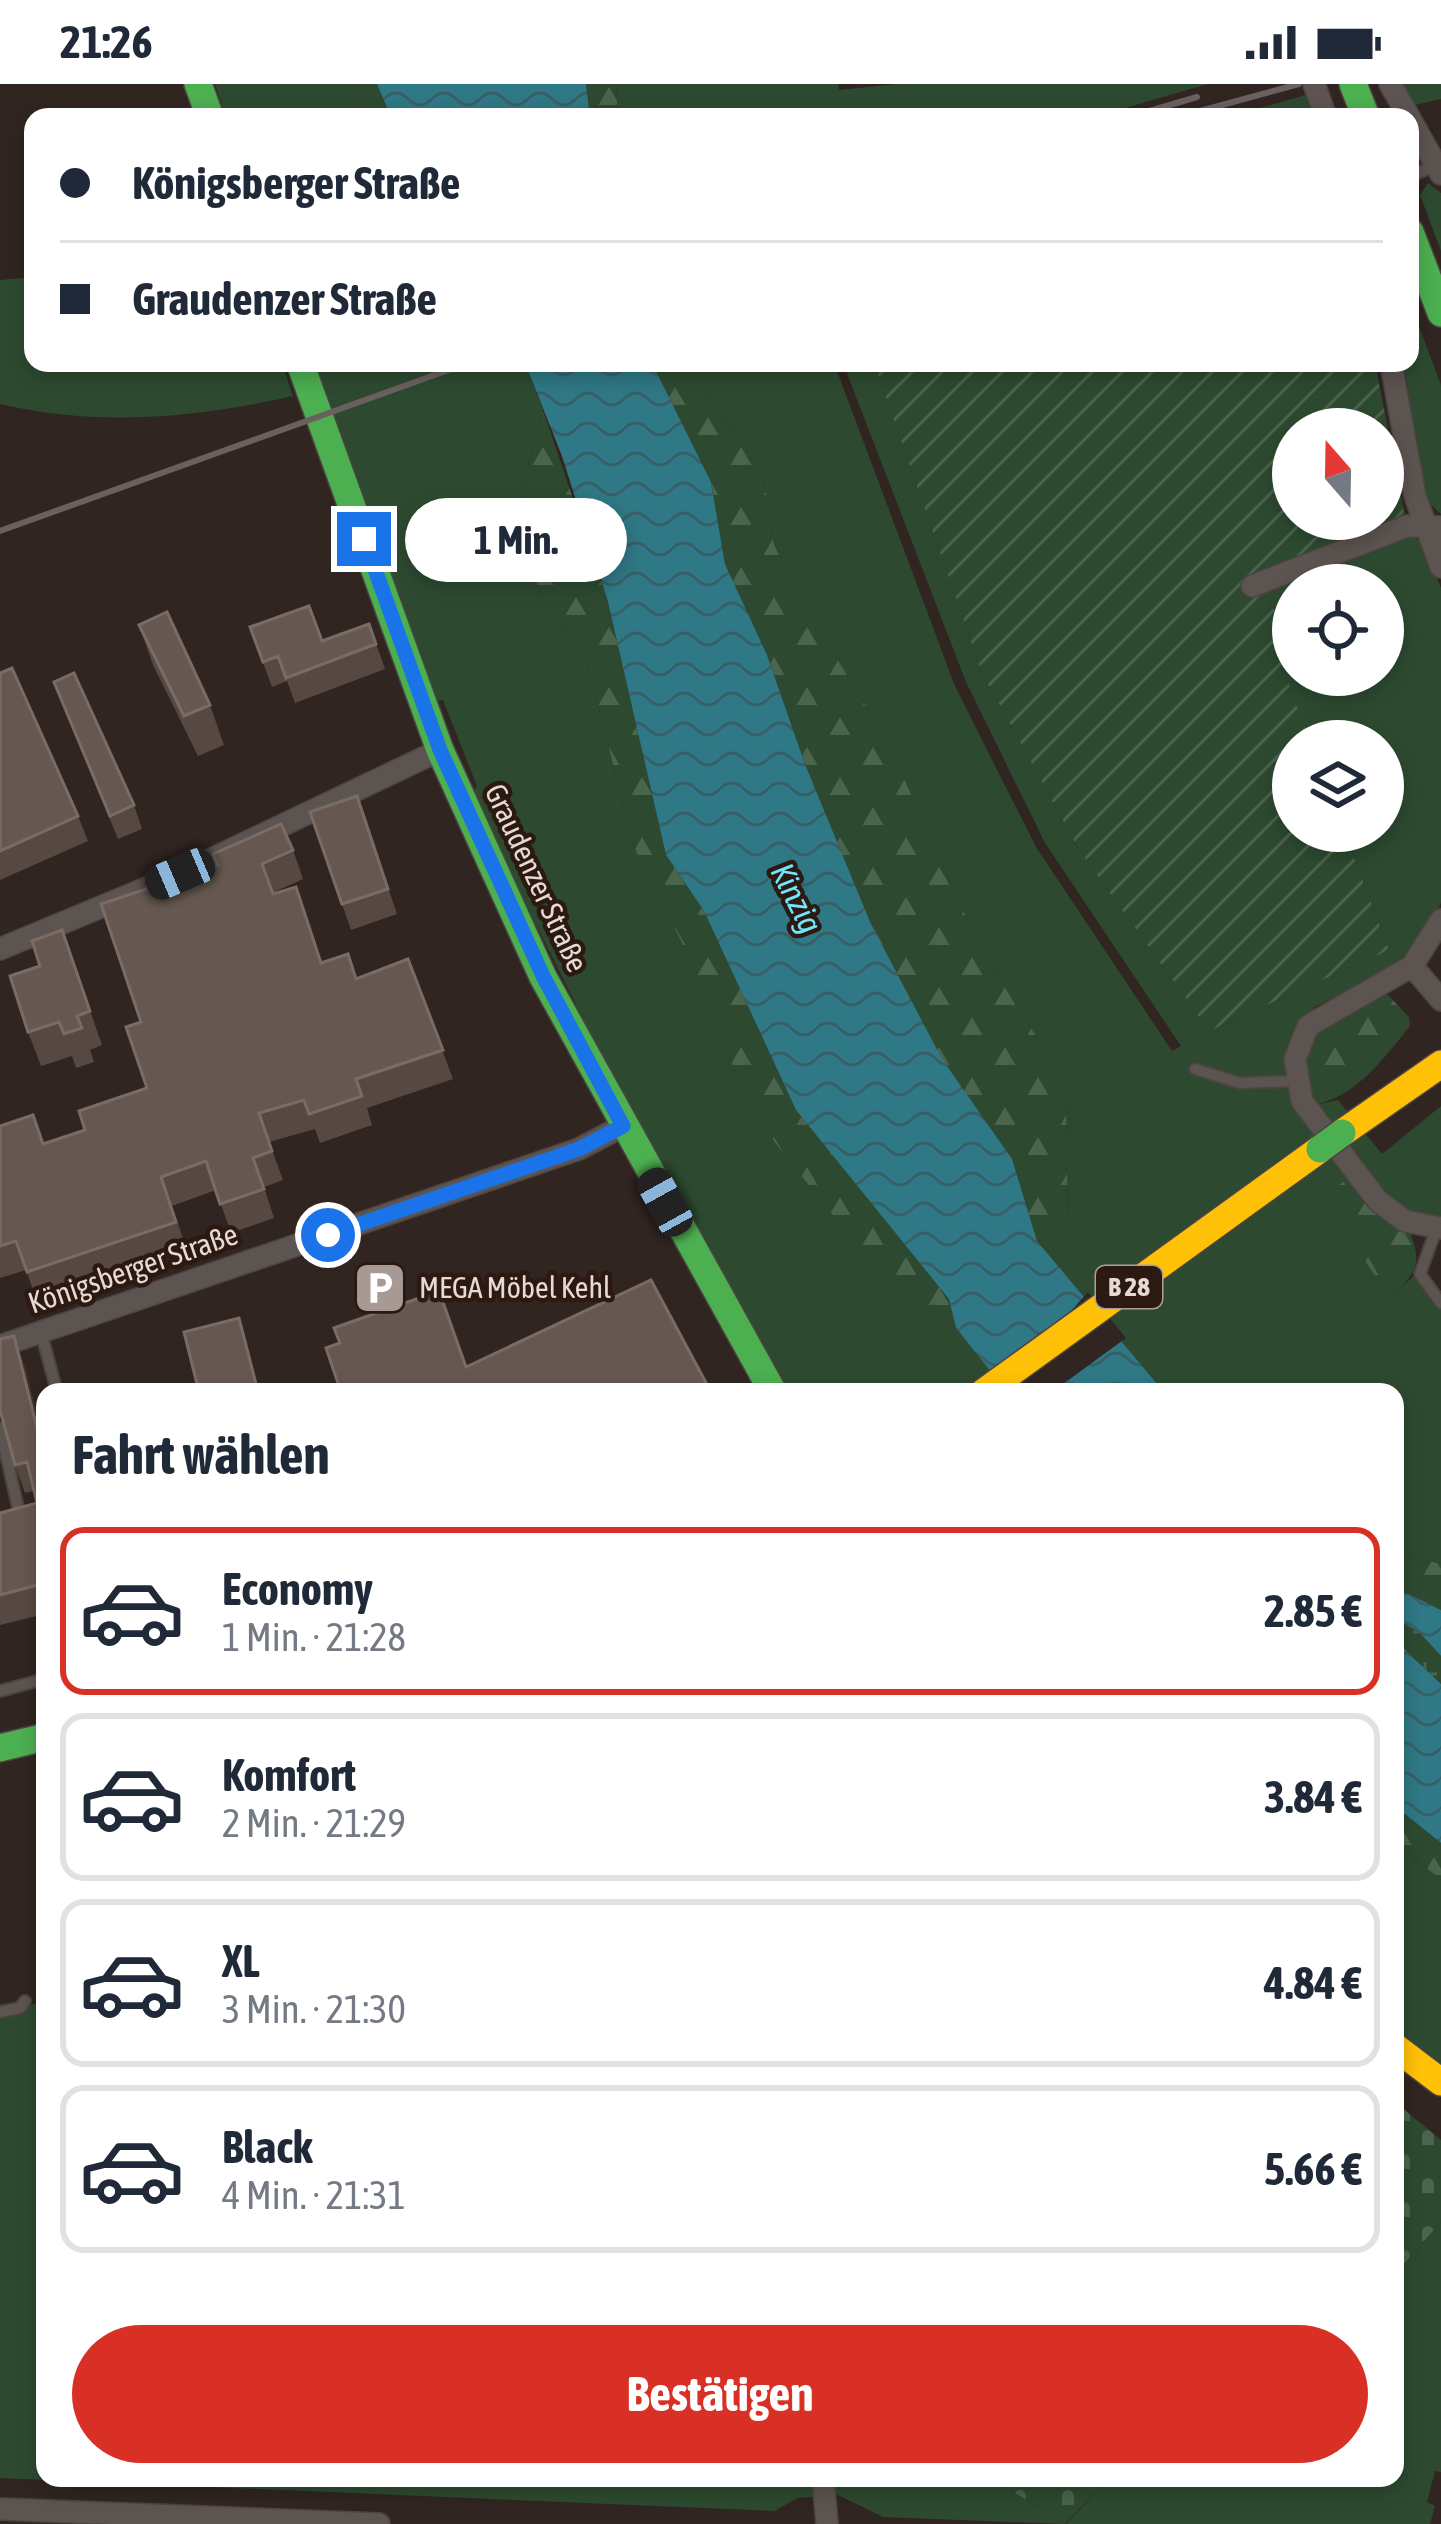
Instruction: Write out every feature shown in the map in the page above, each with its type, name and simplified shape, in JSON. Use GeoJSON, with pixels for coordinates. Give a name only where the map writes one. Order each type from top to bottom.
{"type":"FeatureCollection","features":[{"type":"Feature","properties":{"kind":"main road"},"geometry":{"type":"LineString","coordinates":[[1419,256],[1441,313]]}},
{"type":"Feature","properties":{"kind":"main road","name":"Graudenzer Straße"},"geometry":{"type":"LineString","coordinates":[[303,372],[440,750],[543,976],[768,1383]]}},
{"type":"Feature","properties":{"kind":"main road","name":"B 28"},"geometry":{"type":"LineString","coordinates":[[1337,1150],[1437,1050]]}},
{"type":"Feature","properties":{"kind":"main road","name":"B 28"},"geometry":{"type":"LineString","coordinates":[[997,1383],[1337,1150],[1441,1091]]}},
{"type":"Feature","properties":{"kind":"main road","name":"B 28"},"geometry":{"type":"LineString","coordinates":[[1030,1383],[1280,1190]]}},
{"type":"Feature","properties":{"kind":"main road"},"geometry":{"type":"LineString","coordinates":[[0,1748],[36,1739]]}},
{"type":"Feature","properties":{"kind":"main road"},"geometry":{"type":"LineString","coordinates":[[0,1777],[36,1768]]}},
{"type":"Feature","properties":{"kind":"main road"},"geometry":{"type":"LineString","coordinates":[[1404,2054],[1441,2082]]}},
{"type":"Feature","properties":{"kind":"street"},"geometry":{"type":"LineString","coordinates":[[1419,134],[1439,170]]}},
{"type":"Feature","properties":{"kind":"street"},"geometry":{"type":"LineString","coordinates":[[1393,372],[1441,567]]}},
{"type":"Feature","properties":{"kind":"street"},"geometry":{"type":"LineString","coordinates":[[1252,586],[1407,526],[1433,527]]}},
{"type":"Feature","properties":{"kind":"street"},"geometry":{"type":"LineString","coordinates":[[0,949],[180,874],[440,750]]}},
{"type":"Feature","properties":{"kind":"street"},"geometry":{"type":"LineString","coordinates":[[1439,1228],[1405,1221],[1378,1201],[1313,1119],[1296,1081],[1298,1043],[1308,1026],[1412,966],[1441,920]]}},
{"type":"Feature","properties":{"kind":"street"},"geometry":{"type":"LineString","coordinates":[[1412,966],[1441,1000]]}},
{"type":"Feature","properties":{"kind":"street","name":"Königsberger Straße"},"geometry":{"type":"LineString","coordinates":[[0,1346],[579,1149],[623,1126]]}},
{"type":"Feature","properties":{"kind":"street"},"geometry":{"type":"LineString","coordinates":[[824,2487],[827,2524]]}},
{"type":"Feature","properties":{"kind":"street"},"geometry":{"type":"LineString","coordinates":[[0,2509],[379,2524]]}},
{"type":"Feature","properties":{"kind":"lane"},"geometry":{"type":"LineString","coordinates":[[1195,1069],[1240,1083],[1296,1081]]}},
{"type":"Feature","properties":{"kind":"lane"},"geometry":{"type":"LineString","coordinates":[[1439,1228],[1420,1274],[1441,1303]]}},
{"type":"Feature","properties":{"kind":"lane"},"geometry":{"type":"LineString","coordinates":[[41,1332],[55,1383]]}},
{"type":"Feature","properties":{"kind":"lane"},"geometry":{"type":"LineString","coordinates":[[0,1428],[22,1525],[0,1534]]}},
{"type":"Feature","properties":{"kind":"lane"},"geometry":{"type":"LineString","coordinates":[[0,1691],[36,1681]]}},
{"type":"Feature","properties":{"kind":"lane"},"geometry":{"type":"LineString","coordinates":[[0,2012],[20,2008],[26,2001]]}},
{"type":"Feature","properties":{"kind":"green space"},"geometry":{"type":"Polygon","coordinates":[[[215,84],[357,84],[365,108],[223,108],[215,84]]]}},
{"type":"Feature","properties":{"kind":"green space"},"geometry":{"type":"Polygon","coordinates":[[[357,84],[377,84],[387,108],[365,108],[357,84]]]}},
{"type":"Feature","properties":{"kind":"green space"},"geometry":{"type":"Polygon","coordinates":[[[586,84],[616,84],[617,108],[589,108],[586,84]]]}},
{"type":"Feature","properties":{"kind":"green space"},"geometry":{"type":"Polygon","coordinates":[[[616,84],[838,84],[839,90],[898,84],[1208,84],[1125,108],[617,108],[616,84]]]}},
{"type":"Feature","properties":{"kind":"green space"},"geometry":{"type":"Polygon","coordinates":[[[1397,84],[1441,84],[1441,99],[1410,106],[1397,84]]]}},
{"type":"Feature","properties":{"kind":"green space"},"geometry":{"type":"Polygon","coordinates":[[[1306,95],[1311,108],[1260,108],[1306,95]]]}},
{"type":"Feature","properties":{"kind":"green space"},"geometry":{"type":"Polygon","coordinates":[[[1428,183],[1441,193],[1441,251],[1420,195],[1428,183]]]}},
{"type":"Feature","properties":{"kind":"green space"},"geometry":{"type":"Polygon","coordinates":[[[24,278],[24,372],[285,372],[293,396],[147,417],[73,416],[0,404],[0,280],[24,278]]]}},
{"type":"Feature","properties":{"kind":"green space"},"geometry":{"type":"Polygon","coordinates":[[[1419,326],[1441,385],[1441,514],[1428,502],[1405,372],[1419,372],[1419,326]]]}},
{"type":"Feature","properties":{"kind":"green space"},"geometry":{"type":"Polygon","coordinates":[[[315,372],[528,372],[543,410],[520,497],[540,592],[587,662],[634,847],[701,981],[739,1082],[772,1139],[886,1281],[956,1328],[1000,1383],[784,1383],[660,1172],[471,795],[477,786],[443,700],[433,702],[315,372]]]}},
{"type":"Feature","properties":{"kind":"green space"},"geometry":{"type":"Polygon","coordinates":[[[656,372],[689,372],[744,445],[764,483],[774,544],[795,591],[885,736],[980,948],[1066,1083],[1068,1230],[1037,1241],[1012,1159],[942,1060],[871,924],[805,764],[767,655],[725,564],[711,482],[656,372]]]}},
{"type":"Feature","properties":{"kind":"green space"},"geometry":{"type":"Polygon","coordinates":[[[689,372],[837,372],[955,686],[1036,847],[1172,1051],[1181,1046],[1045,843],[966,682],[846,372],[877,372],[982,673],[1079,850],[1209,1031],[1389,950],[1352,852],[1404,852],[1404,720],[1302,720],[1293,696],[1404,696],[1404,564],[1327,564],[1386,540],[1404,540],[1408,531],[1423,544],[1441,588],[1441,902],[1420,940],[1405,955],[1371,979],[1313,1008],[1323,1026],[1315,1105],[1338,1100],[1382,1154],[1441,1106],[1441,1216],[1419,1215],[1409,1229],[1395,1293],[1416,1274],[1441,1307],[1441,1564],[1404,1554],[1404,1383],[1156,1383],[1037,1241],[1068,1229],[1066,1083],[980,948],[885,736],[795,591],[774,544],[764,483],[744,445],[689,372]]]}},
{"type":"Feature","properties":{"kind":"green space"},"geometry":{"type":"Polygon","coordinates":[[[877,372],[1377,372],[1384,408],[1272,408],[1272,540],[1386,540],[1327,564],[1272,564],[1272,696],[1293,696],[1302,720],[1272,720],[1272,852],[1352,852],[1389,950],[1209,1031],[1079,850],[982,673],[877,372]]]}},
{"type":"Feature","properties":{"kind":"green space"},"geometry":{"type":"Polygon","coordinates":[[[543,410],[608,602],[666,855],[704,911],[796,1110],[950,1299],[956,1328],[886,1282],[772,1139],[739,1082],[701,981],[634,847],[587,662],[540,592],[524,544],[520,497],[543,410]]]}},
{"type":"Feature","properties":{"kind":"green space"},"geometry":{"type":"Polygon","coordinates":[[[1384,991],[1409,1017],[1410,1026],[1357,1084],[1315,1105],[1308,1081],[1310,1045],[1331,1022],[1384,991]]]}},
{"type":"Feature","properties":{"kind":"green space"},"geometry":{"type":"Polygon","coordinates":[[[1347,1180],[1377,1210],[1409,1229],[1416,1264],[1395,1293],[1386,1292],[1329,1206],[1325,1193],[1347,1180]]]}},
{"type":"Feature","properties":{"kind":"green space"},"geometry":{"type":"Polygon","coordinates":[[[1404,1554],[1441,1564],[1441,1610],[1404,1594],[1404,1554]]]}},
{"type":"Feature","properties":{"kind":"green space"},"geometry":{"type":"Polygon","coordinates":[[[1404,1623],[1441,1656],[1441,1684],[1404,1649],[1404,1623]]]}},
{"type":"Feature","properties":{"kind":"green space"},"geometry":{"type":"Polygon","coordinates":[[[1404,1813],[1441,1843],[1441,1880],[1404,1849],[1404,1813]]]}},
{"type":"Feature","properties":{"kind":"green space"},"geometry":{"type":"Polygon","coordinates":[[[1404,1849],[1441,1880],[1441,2067],[1404,2036],[1404,1849]]]}},
{"type":"Feature","properties":{"kind":"green space"},"geometry":{"type":"Polygon","coordinates":[[[36,2003],[36,2480],[0,2478],[0,2016],[36,2003]]]}},
{"type":"Feature","properties":{"kind":"green space"},"geometry":{"type":"Polygon","coordinates":[[[1404,2109],[1441,2140],[1441,2222],[1404,2264],[1404,2109]]]}},
{"type":"Feature","properties":{"kind":"green space"},"geometry":{"type":"Polygon","coordinates":[[[1441,2222],[1441,2472],[1435,2471],[1427,2502],[1435,2506],[1430,2524],[1066,2524],[1101,2487],[1404,2487],[1404,2264],[1441,2222]]]}},
{"type":"Feature","properties":{"kind":"green space"},"geometry":{"type":"Polygon","coordinates":[[[211,2487],[1005,2487],[1065,2524],[883,2517],[838,2495],[798,2498],[774,2511],[211,2487]]]}},
{"type":"Feature","properties":{"kind":"green space"},"geometry":{"type":"Polygon","coordinates":[[[1005,2487],[1101,2487],[1065,2524],[1005,2487]]]}},
{"type":"Feature","properties":{"kind":"water"},"geometry":{"type":"Polygon","coordinates":[[[377,84],[586,84],[589,108],[387,108],[377,84]]]}},
{"type":"Feature","properties":{"kind":"water","name":"Kinzig"},"geometry":{"type":"Polygon","coordinates":[[[529,372],[656,372],[711,482],[725,564],[767,655],[805,764],[871,924],[942,1059],[1012,1159],[1037,1241],[1156,1383],[1000,1383],[956,1328],[949,1299],[796,1110],[704,911],[666,855],[608,602],[562,456],[529,372]]]}},
{"type":"Feature","properties":{"kind":"water"},"geometry":{"type":"Polygon","coordinates":[[[1404,1594],[1441,1610],[1441,1656],[1404,1623],[1404,1594]]]}},
{"type":"Feature","properties":{"kind":"water"},"geometry":{"type":"Polygon","coordinates":[[[1404,1649],[1441,1684],[1441,1843],[1404,1813],[1404,1649]]]}},
{"type":"Feature","properties":{"kind":"pier"},"geometry":{"type":"Polygon","coordinates":[[[1088,1292],[1126,1338],[1064,1383],[1007,1383],[1088,1292]]]}},
{"type":"Feature","properties":{"kind":"building"},"geometry":{"type":"Polygon","coordinates":[[[309,606],[322,641],[369,624],[376,644],[286,678],[278,656],[263,662],[250,627],[309,606]]]}},
{"type":"Feature","properties":{"kind":"building"},"geometry":{"type":"Polygon","coordinates":[[[167,612],[210,705],[184,716],[139,625],[167,612]]]}},
{"type":"Feature","properties":{"kind":"building"},"geometry":{"type":"Polygon","coordinates":[[[12,668],[78,816],[0,851],[0,673],[12,668]]]}},
{"type":"Feature","properties":{"kind":"building"},"geometry":{"type":"Polygon","coordinates":[[[74,673],[134,805],[110,816],[54,682],[74,673]]]}},
{"type":"Feature","properties":{"kind":"building"},"geometry":{"type":"Polygon","coordinates":[[[357,796],[388,889],[342,904],[310,812],[357,796]]]}},
{"type":"Feature","properties":{"kind":"building"},"geometry":{"type":"Polygon","coordinates":[[[281,824],[293,850],[262,864],[273,894],[296,887],[321,963],[348,954],[356,979],[408,959],[443,1050],[356,1079],[362,1096],[309,1114],[304,1100],[259,1113],[272,1151],[253,1158],[264,1189],[220,1204],[206,1161],[161,1177],[176,1222],[27,1272],[16,1241],[0,1246],[0,1126],[33,1115],[43,1144],[85,1130],[79,1111],[147,1088],[126,1027],[141,1022],[101,904],[218,865],[213,854],[281,824]]]}},
{"type":"Feature","properties":{"kind":"building"},"geometry":{"type":"Polygon","coordinates":[[[62,930],[90,1011],[77,1016],[82,1028],[64,1034],[59,1022],[28,1032],[10,976],[40,966],[32,941],[62,930]]]}},
{"type":"Feature","properties":{"kind":"building"},"geometry":{"type":"Polygon","coordinates":[[[651,1280],[706,1383],[338,1383],[326,1348],[340,1343],[334,1328],[439,1291],[466,1367],[651,1280]]]}},
{"type":"Feature","properties":{"kind":"building"},"geometry":{"type":"Polygon","coordinates":[[[239,1318],[256,1383],[197,1383],[184,1332],[239,1318]]]}},
{"type":"Feature","properties":{"kind":"building"},"geometry":{"type":"Polygon","coordinates":[[[14,1336],[36,1424],[36,1499],[27,1462],[15,1465],[0,1410],[0,1339],[14,1336]]]}},
{"type":"Feature","properties":{"kind":"building"},"geometry":{"type":"Polygon","coordinates":[[[36,1503],[36,1585],[0,1595],[0,1513],[36,1503]]]}},
{"type":"Feature","properties":{"kind":"railway"},"geometry":{"type":"LineString","coordinates":[[1211,108],[1299,84]]}},
{"type":"Feature","properties":{"kind":"railway"},"geometry":{"type":"LineString","coordinates":[[1160,108],[1197,97]]}},
{"type":"Feature","properties":{"kind":"railway"},"geometry":{"type":"LineString","coordinates":[[0,531],[443,372]]}},
{"type":"Feature","properties":{"kind":"traffic: fast"},"geometry":{"type":"LineString","coordinates":[[198,84],[207,108]]}},
{"type":"Feature","properties":{"kind":"traffic: fast"},"geometry":{"type":"LineString","coordinates":[[1353,84],[1362,108]]}},
{"type":"Feature","properties":{"kind":"traffic: fast"},"geometry":{"type":"LineString","coordinates":[[1419,256],[1441,313]]}},
{"type":"Feature","properties":{"kind":"traffic: fast"},"geometry":{"type":"LineString","coordinates":[[303,372],[440,750],[543,977],[768,1383]]}},
{"type":"Feature","properties":{"kind":"traffic: fast"},"geometry":{"type":"LineString","coordinates":[[1320,1149],[1342,1133]]}},
{"type":"Feature","properties":{"kind":"traffic: fast"},"geometry":{"type":"LineString","coordinates":[[0,1748],[36,1739]]}},
{"type":"Feature","properties":{"kind":"traffic: slow"},"geometry":{"type":"LineString","coordinates":[[1342,1133],[1441,1064]]}},
{"type":"Feature","properties":{"kind":"traffic: slow"},"geometry":{"type":"LineString","coordinates":[[996,1383],[1320,1149]]}},
{"type":"Feature","properties":{"kind":"traffic: slow"},"geometry":{"type":"LineString","coordinates":[[1404,2054],[1441,2082]]}},
{"type":"Feature","properties":{"kind":"place","name":"MEGA Möbel Kehl"},"geometry":{"type":"Point","coordinates":[380,1288]}},
{"type":"Feature","properties":{"kind":"route"},"geometry":{"type":"LineString","coordinates":[[328,1235],[579,1149],[623,1126],[543,976],[440,750],[364,539]]}}]}
